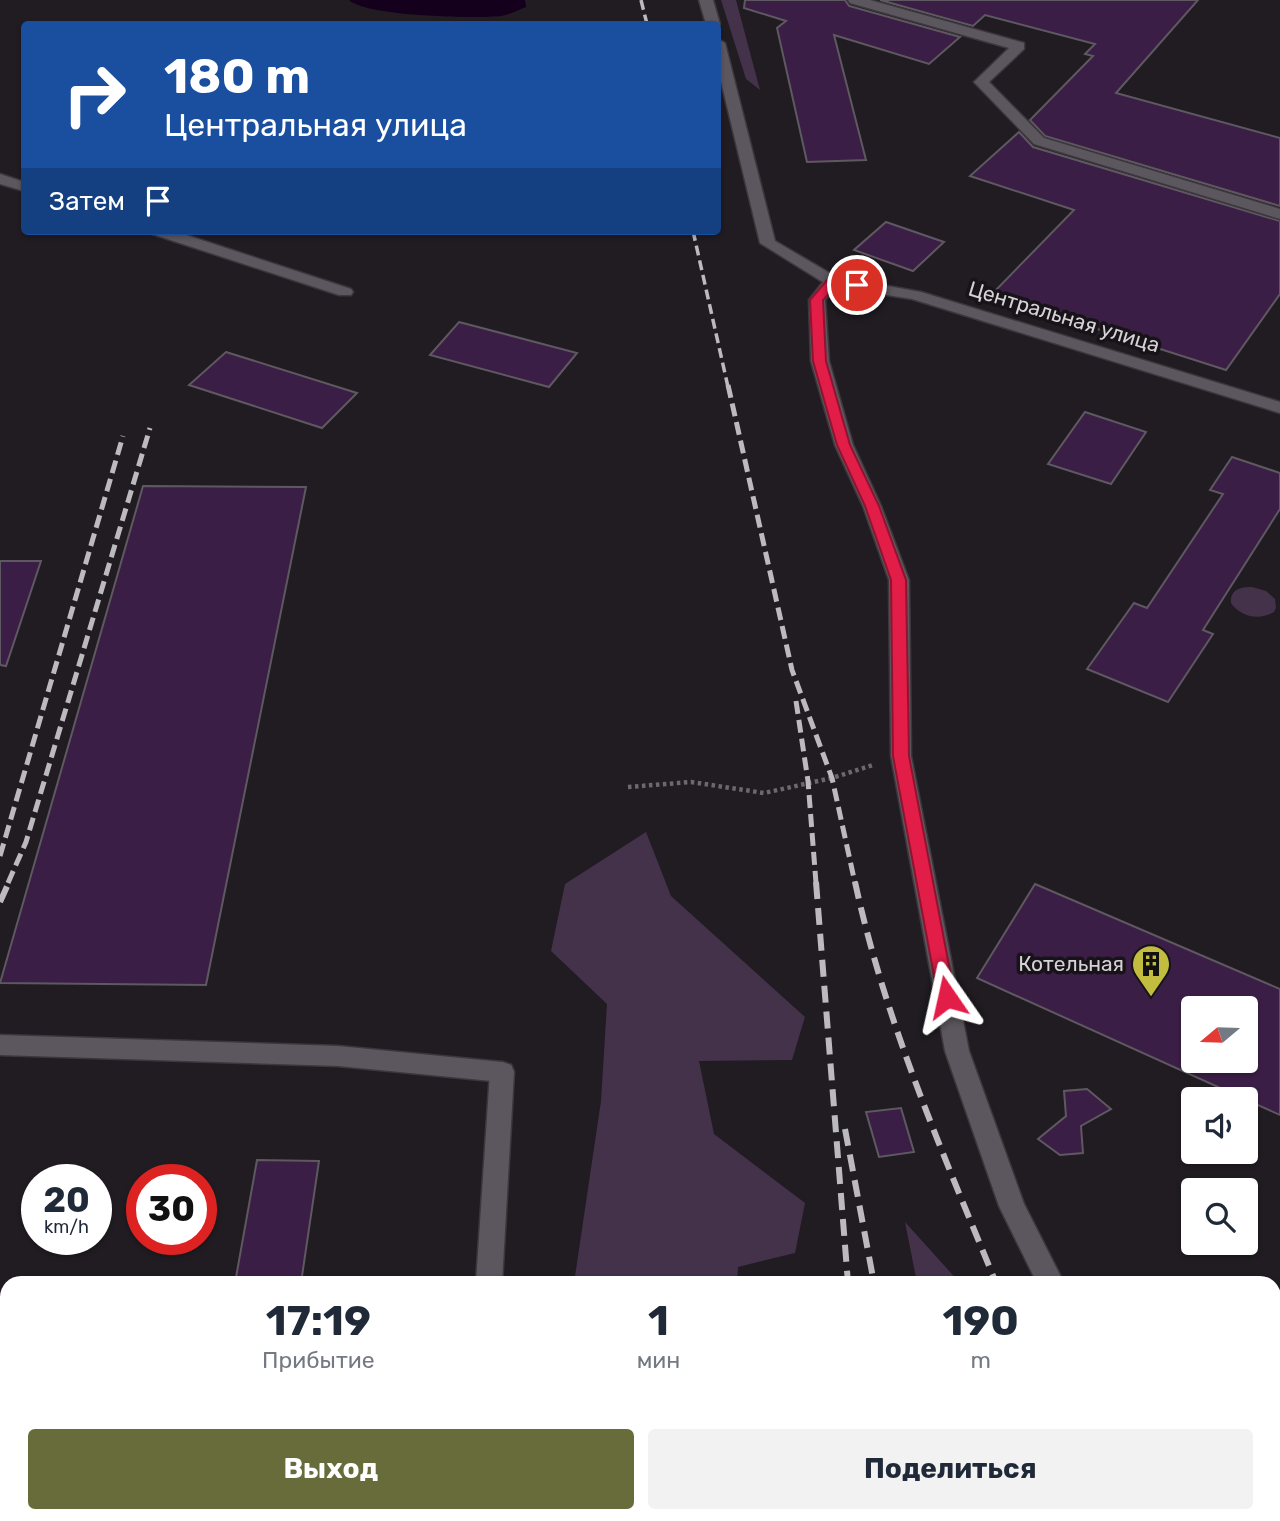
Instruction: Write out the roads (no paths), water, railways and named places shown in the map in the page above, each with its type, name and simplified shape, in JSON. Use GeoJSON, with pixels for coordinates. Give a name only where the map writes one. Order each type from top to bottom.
{"type":"FeatureCollection","features":[{"type":"Feature","properties":{"kind":"street"},"geometry":{"type":"LineString","coordinates":[[706,0],[712,21]]}},
{"type":"Feature","properties":{"kind":"street"},"geometry":{"type":"LineString","coordinates":[[855,0],[1019,46],[981,82],[1039,141],[1280,214]]}},
{"type":"Feature","properties":{"kind":"street"},"geometry":{"type":"LineString","coordinates":[[721,55],[768,243],[832,281],[817,300],[820,361],[844,445],[872,506],[899,580],[901,756],[957,1051],[1012,1206],[1047,1276]]}},
{"type":"Feature","properties":{"kind":"street"},"geometry":{"type":"LineString","coordinates":[[0,179],[21,186]]}},
{"type":"Feature","properties":{"kind":"street"},"geometry":{"type":"LineString","coordinates":[[170,235],[345,292]]}},
{"type":"Feature","properties":{"kind":"street","name":"Центральная улица"},"geometry":{"type":"LineString","coordinates":[[832,281],[915,295],[1280,408]]}},
{"type":"Feature","properties":{"kind":"street"},"geometry":{"type":"LineString","coordinates":[[0,1045],[338,1056],[502,1072],[489,1276]]}},
{"type":"Feature","properties":{"kind":"railway"},"geometry":{"type":"LineString","coordinates":[[641,0],[646,21]]}},
{"type":"Feature","properties":{"kind":"railway"},"geometry":{"type":"LineString","coordinates":[[694,235],[728,387]]}},
{"type":"Feature","properties":{"kind":"railway"},"geometry":{"type":"LineString","coordinates":[[728,385],[792,670],[832,778],[855,883]]}},
{"type":"Feature","properties":{"kind":"railway"},"geometry":{"type":"LineString","coordinates":[[8,883],[26,842],[150,428]]}},
{"type":"Feature","properties":{"kind":"railway"},"geometry":{"type":"LineString","coordinates":[[0,856],[123,436]]}},
{"type":"Feature","properties":{"kind":"railway"},"geometry":{"type":"LineString","coordinates":[[796,701],[808,781],[816,883]]}},
{"type":"Feature","properties":{"kind":"railway"},"geometry":{"type":"LineString","coordinates":[[0,902],[9,882]]}},
{"type":"Feature","properties":{"kind":"railway"},"geometry":{"type":"LineString","coordinates":[[816,882],[847,1276]]}},
{"type":"Feature","properties":{"kind":"railway"},"geometry":{"type":"LineString","coordinates":[[855,882],[867,934],[899,1035],[993,1276]]}},
{"type":"Feature","properties":{"kind":"railway"},"geometry":{"type":"LineString","coordinates":[[845,1129],[873,1276]]}},
{"type":"Feature","properties":{"kind":"place","name":"Котельная"},"geometry":{"type":"Point","coordinates":[1151,998]}}]}
